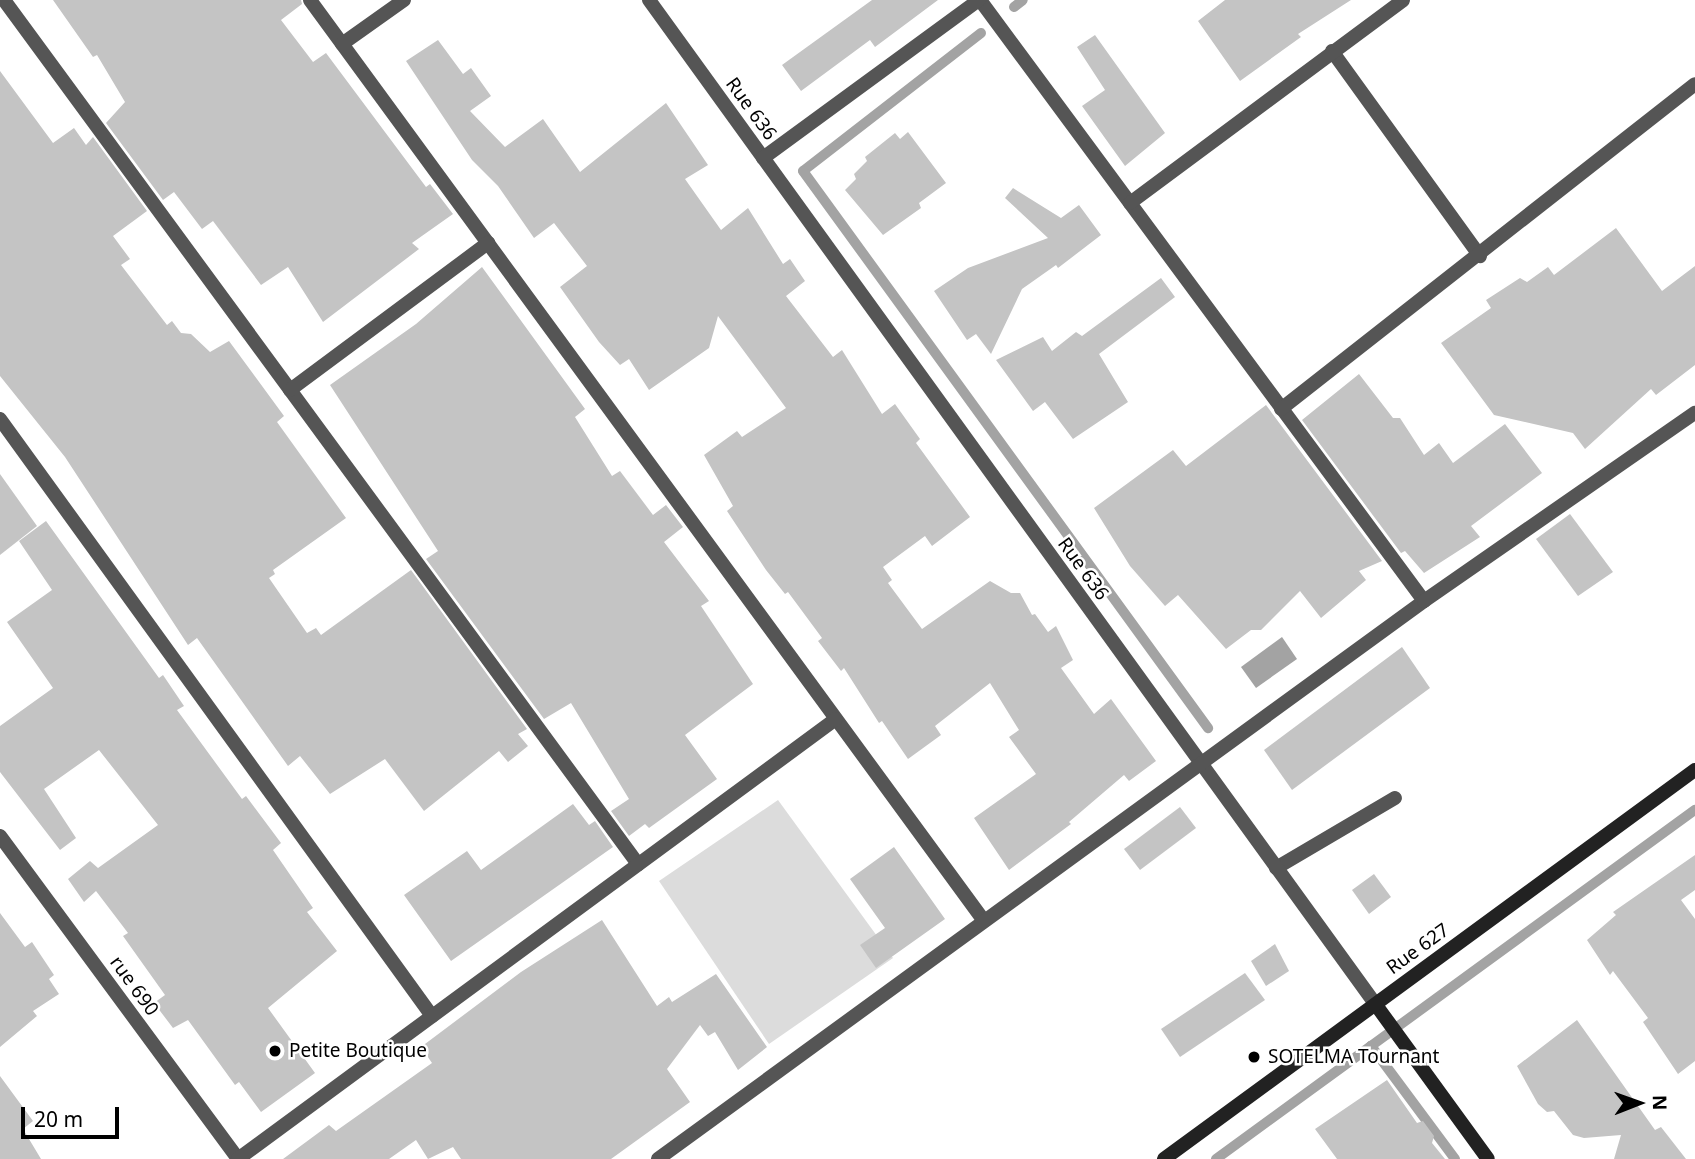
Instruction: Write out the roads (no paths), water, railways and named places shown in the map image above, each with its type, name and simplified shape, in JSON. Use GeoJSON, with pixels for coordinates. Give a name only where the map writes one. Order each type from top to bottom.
{"type":"FeatureCollection","features":[{"type":"Feature","properties":{"kind":"street"},"geometry":{"type":"LineString","coordinates":[[5,0],[638,864]]}},
{"type":"Feature","properties":{"kind":"street"},"geometry":{"type":"LineString","coordinates":[[310,0],[984,921]]}},
{"type":"Feature","properties":{"kind":"street"},"geometry":{"type":"LineString","coordinates":[[342,44],[404,0]]}},
{"type":"Feature","properties":{"kind":"street","name":"Rue 636"},"geometry":{"type":"LineString","coordinates":[[649,0],[1488,1159]]}},
{"type":"Feature","properties":{"kind":"street"},"geometry":{"type":"LineString","coordinates":[[763,158],[979,0],[1424,601]]}},
{"type":"Feature","properties":{"kind":"street"},"geometry":{"type":"LineString","coordinates":[[1130,203],[1404,0]]}},
{"type":"Feature","properties":{"kind":"street"},"geometry":{"type":"LineString","coordinates":[[1332,51],[1479,256]]}},
{"type":"Feature","properties":{"kind":"street"},"geometry":{"type":"LineString","coordinates":[[1282,409],[1695,84]]}},
{"type":"Feature","properties":{"kind":"street"},"geometry":{"type":"LineString","coordinates":[[290,390],[488,243]]}},
{"type":"Feature","properties":{"kind":"street"},"geometry":{"type":"LineString","coordinates":[[658,1159],[1424,601],[1695,414]]}},
{"type":"Feature","properties":{"kind":"street"},"geometry":{"type":"LineString","coordinates":[[0,419],[432,1016]]}},
{"type":"Feature","properties":{"kind":"street"},"geometry":{"type":"LineString","coordinates":[[238,1159],[836,719]]}},
{"type":"Feature","properties":{"kind":"street","name":"Rue 627"},"geometry":{"type":"LineString","coordinates":[[1164,1159],[1695,770]]}},
{"type":"Feature","properties":{"kind":"street"},"geometry":{"type":"LineString","coordinates":[[1276,868],[1395,798]]}},
{"type":"Feature","properties":{"kind":"street","name":"rue 690"},"geometry":{"type":"LineString","coordinates":[[0,836],[238,1159]]}},
{"type":"Feature","properties":{"kind":"waterway"},"geometry":{"type":"LineString","coordinates":[[1014,7],[1023,0]]}},
{"type":"Feature","properties":{"kind":"waterway"},"geometry":{"type":"LineString","coordinates":[[981,33],[803,171],[1208,728]]}},
{"type":"Feature","properties":{"kind":"waterway"},"geometry":{"type":"LineString","coordinates":[[1455,1159],[1371,1046],[1695,810]]}},
{"type":"Feature","properties":{"kind":"waterway"},"geometry":{"type":"LineString","coordinates":[[1216,1159],[1371,1046]]}},
{"type":"Feature","properties":{"kind":"place","name":"Petite Boutique"},"geometry":{"type":"Point","coordinates":[275,1051]}},
{"type":"Feature","properties":{"kind":"place","name":"SOTELMA Tournant"},"geometry":{"type":"Point","coordinates":[1254,1057]}}]}
